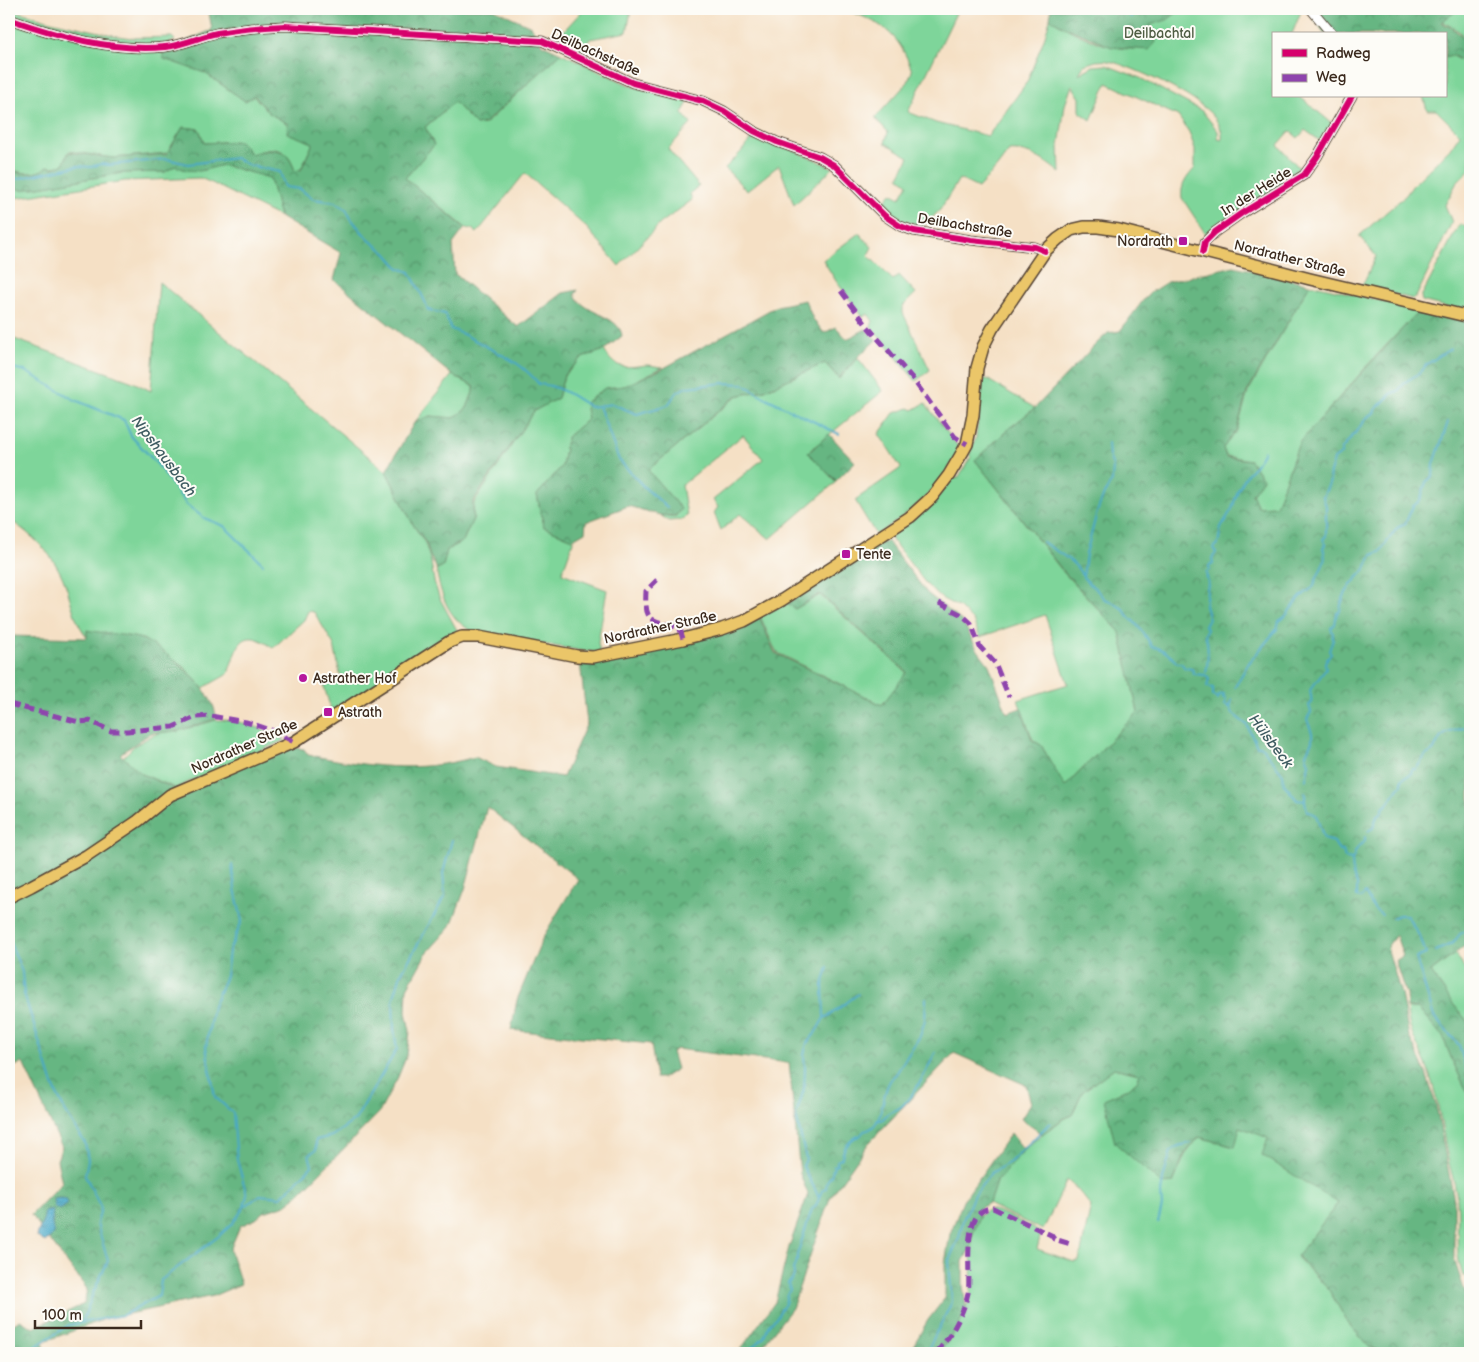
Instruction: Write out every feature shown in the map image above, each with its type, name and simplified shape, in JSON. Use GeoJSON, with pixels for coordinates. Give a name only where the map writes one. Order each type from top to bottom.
{"type":"FeatureCollection","features":[{"type":"Feature","properties":{"kind":"main road","name":"Nordrather Straße"},"geometry":{"type":"LineString","coordinates":[[9,896],[86,856],[170,795],[294,742],[449,642],[462,637],[479,637],[577,656],[594,656],[683,639],[722,629],[744,621],[782,600],[910,517],[932,497],[949,475],[967,444],[973,415],[977,368],[983,346],[992,329],[1045,252],[1058,239],[1071,230],[1098,226],[1119,230],[1470,317]]}},
{"type":"Feature","properties":{"kind":"street"},"geometry":{"type":"LineString","coordinates":[[1311,9],[1330,32]]}},
{"type":"Feature","properties":{"kind":"street","name":"Deilbachstraße"},"geometry":{"type":"LineString","coordinates":[[9,19],[69,37],[109,46],[130,48],[167,46],[250,28],[285,26],[542,41],[633,83],[703,100],[724,111],[754,131],[777,142],[820,157],[834,165],[885,216],[900,226],[914,231],[1035,248],[1045,252]]}},
{"type":"Feature","properties":{"kind":"street","name":"In der Heide"},"geometry":{"type":"LineString","coordinates":[[1203,252],[1205,242],[1215,232],[1304,175],[1317,157],[1351,98]]}},
{"type":"Feature","properties":{"kind":"green space"},"geometry":{"type":"Polygon","coordinates":[[[9,9],[117,36],[133,38],[172,37],[175,40],[164,44],[138,46],[101,42],[82,38],[9,15],[9,9]]]}},
{"type":"Feature","properties":{"kind":"green space"},"geometry":{"type":"Polygon","coordinates":[[[210,9],[494,9],[531,26],[542,44],[561,53],[485,123],[476,125],[454,102],[425,127],[434,145],[405,178],[465,228],[453,244],[455,274],[518,327],[563,293],[578,290],[575,294],[579,301],[615,323],[620,329],[622,336],[604,350],[582,358],[564,375],[558,398],[534,411],[473,502],[473,519],[463,541],[447,550],[443,566],[437,569],[426,543],[414,526],[386,471],[414,423],[430,416],[454,418],[467,408],[475,387],[452,375],[334,280],[341,253],[280,217],[270,178],[223,165],[200,171],[186,170],[175,166],[165,172],[122,173],[21,190],[9,184],[9,169],[34,173],[48,166],[53,168],[63,165],[69,152],[112,158],[167,154],[183,127],[199,129],[204,143],[240,141],[251,154],[266,150],[278,150],[288,157],[295,171],[301,170],[313,143],[287,133],[288,124],[269,113],[255,96],[245,101],[205,73],[164,59],[162,51],[212,30],[210,9]]]}},
{"type":"Feature","properties":{"kind":"green space"},"geometry":{"type":"Polygon","coordinates":[[[584,9],[638,9],[631,10],[627,32],[590,39],[578,55],[554,41],[584,9]]]}},
{"type":"Feature","properties":{"kind":"green space","name":"Deilbachtal"},"geometry":{"type":"Polygon","coordinates":[[[843,9],[958,9],[908,112],[936,123],[988,136],[1027,82],[1045,36],[1053,9],[1302,9],[1293,32],[1272,32],[1272,98],[1301,98],[1333,124],[1323,143],[1305,130],[1298,138],[1290,131],[1278,145],[1303,172],[1207,236],[1182,198],[1183,185],[1195,168],[1195,149],[1189,132],[1178,116],[1107,83],[1091,120],[1080,112],[1080,98],[1072,85],[1065,105],[1059,146],[1060,173],[1043,160],[1030,154],[1009,151],[978,188],[959,179],[940,210],[920,229],[900,223],[880,207],[891,193],[900,198],[908,184],[899,177],[909,157],[885,143],[888,132],[875,118],[908,82],[912,71],[901,47],[894,38],[878,24],[843,9]],[[1054,21],[1102,44],[1133,49],[1054,21]],[[1096,61],[1084,65],[1079,74],[1093,66],[1106,65],[1140,78],[1202,111],[1218,131],[1218,139],[1222,140],[1219,124],[1194,100],[1148,75],[1119,64],[1096,61]]]}},
{"type":"Feature","properties":{"kind":"green space"},"geometry":{"type":"Polygon","coordinates":[[[1051,9],[1182,9],[1167,20],[1150,25],[1156,42],[1149,50],[1112,47],[1050,19],[1051,9]]]}},
{"type":"Feature","properties":{"kind":"green space"},"geometry":{"type":"Polygon","coordinates":[[[1304,9],[1459,9],[1441,22],[1457,32],[1465,40],[1470,58],[1465,63],[1452,55],[1446,58],[1446,32],[1323,32],[1304,9]]]}},
{"type":"Feature","properties":{"kind":"green space"},"geometry":{"type":"Polygon","coordinates":[[[1459,9],[1470,9],[1470,52],[1460,32],[1442,21],[1459,9]]]}},
{"type":"Feature","properties":{"kind":"green space"},"geometry":{"type":"Polygon","coordinates":[[[9,22],[162,51],[164,59],[205,73],[245,101],[254,96],[269,113],[288,124],[288,133],[313,143],[301,169],[295,171],[288,156],[278,150],[266,150],[251,154],[240,141],[204,143],[199,129],[183,127],[167,153],[113,158],[69,151],[63,165],[48,166],[34,173],[14,170],[9,168],[9,22]]]}},
{"type":"Feature","properties":{"kind":"green space"},"geometry":{"type":"Polygon","coordinates":[[[561,53],[631,86],[689,101],[682,113],[691,124],[668,149],[699,186],[690,193],[692,200],[661,223],[619,266],[587,228],[525,173],[477,233],[472,229],[466,228],[405,178],[434,145],[425,127],[454,102],[476,125],[485,124],[561,53]]]}},
{"type":"Feature","properties":{"kind":"green space"},"geometry":{"type":"Polygon","coordinates":[[[1452,56],[1465,63],[1470,58],[1470,169],[1456,184],[1445,205],[1452,222],[1416,297],[1413,299],[1362,286],[1376,256],[1359,236],[1406,195],[1413,185],[1450,149],[1460,134],[1436,110],[1427,110],[1424,98],[1446,98],[1446,58],[1452,56]]]}},
{"type":"Feature","properties":{"kind":"green space"},"geometry":{"type":"Polygon","coordinates":[[[755,134],[833,168],[794,205],[779,165],[747,191],[725,168],[755,134]]]}},
{"type":"Feature","properties":{"kind":"green space"},"geometry":{"type":"Polygon","coordinates":[[[223,165],[270,178],[280,217],[200,178],[125,181],[9,199],[9,184],[21,190],[122,173],[165,172],[175,166],[205,169],[223,165]]]}},
{"type":"Feature","properties":{"kind":"green space"},"geometry":{"type":"Polygon","coordinates":[[[1461,224],[1470,229],[1470,313],[1422,301],[1421,297],[1461,224]]]}},
{"type":"Feature","properties":{"kind":"green space"},"geometry":{"type":"Polygon","coordinates":[[[859,233],[872,247],[868,255],[893,280],[899,275],[916,293],[903,306],[903,313],[930,370],[916,381],[871,327],[873,321],[868,314],[863,317],[823,260],[859,233]]]}},
{"type":"Feature","properties":{"kind":"green space"},"geometry":{"type":"Polygon","coordinates":[[[1234,266],[1310,284],[1247,392],[1237,429],[1223,448],[1226,457],[1250,460],[1263,479],[1252,494],[1258,507],[1276,506],[1299,443],[1420,310],[1470,322],[1470,942],[1431,972],[1467,1021],[1470,1028],[1470,1098],[1443,1037],[1418,1008],[1407,1008],[1406,995],[1395,961],[1403,956],[1396,935],[1387,947],[1401,994],[1409,1036],[1426,1073],[1436,1105],[1454,1200],[1454,1259],[1470,1307],[1470,1353],[1386,1353],[1369,1347],[1348,1323],[1329,1290],[1297,1256],[1338,1203],[1262,1155],[1268,1138],[1240,1127],[1235,1147],[1199,1137],[1184,1155],[1173,1183],[1162,1184],[1115,1143],[1104,1099],[1129,1088],[1138,1080],[1139,1074],[1114,1068],[1082,1092],[1072,1115],[1042,1134],[1021,1119],[1031,1103],[1026,1085],[954,1053],[868,1144],[830,1198],[792,1308],[757,1353],[738,1353],[775,1302],[789,1247],[808,1194],[800,1174],[789,1063],[676,1049],[672,1052],[677,1069],[663,1078],[656,1078],[651,1044],[511,1030],[517,1000],[543,937],[578,879],[487,807],[465,889],[451,926],[426,954],[407,988],[406,1012],[410,1031],[407,1055],[398,1077],[379,1113],[300,1193],[286,1205],[264,1212],[256,1219],[240,1226],[230,1250],[241,1284],[213,1296],[105,1319],[43,1342],[46,1353],[9,1353],[9,1327],[20,1320],[33,1328],[84,1304],[87,1289],[31,1215],[62,1183],[57,1160],[62,1147],[23,1063],[9,1068],[9,636],[87,638],[87,630],[132,637],[154,645],[189,673],[208,696],[214,708],[216,719],[178,731],[151,733],[120,754],[142,774],[175,789],[293,748],[304,749],[308,755],[371,765],[412,767],[475,757],[496,767],[563,777],[587,723],[580,662],[759,616],[775,653],[882,705],[907,672],[820,594],[795,609],[787,603],[881,542],[887,541],[927,593],[963,622],[977,649],[989,665],[1007,713],[1021,708],[1032,740],[1041,745],[1065,787],[1138,712],[1120,632],[1064,572],[975,460],[1035,408],[1108,333],[1120,331],[1148,294],[1167,282],[1234,266]]]}},
{"type":"Feature","properties":{"kind":"green space"},"geometry":{"type":"Polygon","coordinates":[[[159,282],[386,471],[414,526],[425,543],[439,597],[458,635],[332,713],[323,683],[341,679],[334,645],[314,612],[308,611],[304,620],[273,648],[254,638],[242,642],[234,655],[228,674],[203,688],[184,667],[143,639],[87,631],[88,638],[78,622],[68,592],[52,559],[38,542],[9,519],[9,337],[133,382],[151,391],[159,282]]]}},
{"type":"Feature","properties":{"kind":"green space"},"geometry":{"type":"Polygon","coordinates":[[[1310,284],[1420,310],[1375,357],[1299,443],[1276,506],[1258,507],[1252,494],[1263,479],[1250,460],[1226,456],[1223,448],[1237,430],[1248,392],[1310,284]]]}},
{"type":"Feature","properties":{"kind":"green space"},"geometry":{"type":"Polygon","coordinates":[[[805,300],[813,319],[824,333],[836,327],[847,339],[866,329],[876,340],[839,378],[825,363],[764,390],[736,396],[648,470],[681,509],[675,516],[660,515],[628,506],[586,522],[585,532],[573,539],[544,527],[537,495],[562,466],[567,437],[588,419],[585,403],[605,388],[625,386],[664,368],[777,306],[805,300]]]}},
{"type":"Feature","properties":{"kind":"green space"},"geometry":{"type":"Polygon","coordinates":[[[604,350],[608,357],[617,365],[628,367],[647,365],[663,367],[625,386],[605,388],[585,403],[588,419],[567,437],[562,466],[537,495],[544,527],[574,539],[562,573],[607,590],[598,643],[600,652],[583,651],[475,632],[458,621],[447,606],[440,588],[436,568],[443,566],[447,550],[463,541],[473,519],[474,503],[534,411],[558,398],[564,376],[582,358],[604,350]]]}},
{"type":"Feature","properties":{"kind":"green space"},"geometry":{"type":"Polygon","coordinates":[[[858,358],[883,391],[808,452],[836,482],[770,539],[740,514],[721,530],[714,513],[718,507],[713,500],[763,459],[743,435],[682,485],[687,516],[680,520],[669,521],[660,515],[675,517],[681,509],[648,470],[737,396],[765,390],[825,363],[839,379],[858,358]]]}},
{"type":"Feature","properties":{"kind":"green space"},"geometry":{"type":"Polygon","coordinates":[[[452,375],[475,387],[467,408],[454,418],[430,416],[415,422],[452,375]]]}},
{"type":"Feature","properties":{"kind":"green space"},"geometry":{"type":"Polygon","coordinates":[[[985,378],[1035,408],[975,460],[1064,573],[1120,632],[1138,712],[1064,788],[1042,746],[1033,740],[1018,700],[1068,684],[1045,615],[980,637],[973,621],[960,608],[941,598],[927,585],[892,540],[891,535],[927,510],[953,478],[958,478],[971,457],[970,454],[976,437],[982,386],[985,378]]]}},
{"type":"Feature","properties":{"kind":"green space"},"geometry":{"type":"Polygon","coordinates":[[[925,403],[960,449],[952,464],[934,488],[914,507],[876,535],[855,500],[901,468],[879,434],[894,413],[909,408],[913,410],[925,403]]]}},
{"type":"Feature","properties":{"kind":"green space"},"geometry":{"type":"Polygon","coordinates":[[[829,434],[855,462],[836,481],[808,453],[829,434]]]}},
{"type":"Feature","properties":{"kind":"green space"},"geometry":{"type":"Polygon","coordinates":[[[820,595],[907,673],[882,705],[776,652],[760,616],[787,603],[795,609],[820,595]]]}},
{"type":"Feature","properties":{"kind":"green space"},"geometry":{"type":"Polygon","coordinates":[[[216,720],[234,721],[252,726],[285,740],[175,788],[142,774],[123,757],[134,746],[153,735],[178,731],[216,720]]]}},
{"type":"Feature","properties":{"kind":"green space"},"geometry":{"type":"Polygon","coordinates":[[[1455,954],[1470,976],[1470,1027],[1431,972],[1455,954]]]}},
{"type":"Feature","properties":{"kind":"green space"},"geometry":{"type":"Polygon","coordinates":[[[1418,1008],[1443,1037],[1470,1098],[1470,1284],[1467,1276],[1463,1276],[1458,1257],[1458,1210],[1455,1185],[1440,1116],[1429,1073],[1408,1018],[1407,1009],[1418,1008]]]}},
{"type":"Feature","properties":{"kind":"green space"},"geometry":{"type":"Polygon","coordinates":[[[1114,1068],[1139,1074],[1138,1080],[1129,1088],[1105,1099],[1162,1184],[1173,1183],[1185,1155],[1199,1137],[1234,1147],[1240,1126],[1268,1138],[1338,1203],[1297,1257],[1329,1290],[1348,1323],[1369,1347],[1385,1353],[939,1353],[958,1326],[970,1296],[973,1235],[976,1223],[981,1215],[989,1210],[993,1210],[1007,1215],[1041,1233],[1037,1249],[1074,1262],[1079,1261],[1091,1206],[1067,1180],[1043,1230],[989,1203],[996,1182],[1024,1150],[1042,1134],[1072,1115],[1082,1092],[1114,1068]]]}},
{"type":"Feature","properties":{"kind":"green space"},"geometry":{"type":"Polygon","coordinates":[[[1011,1133],[1024,1150],[996,1182],[989,1203],[980,1208],[979,1219],[972,1236],[971,1248],[963,1261],[963,1286],[966,1307],[959,1325],[939,1353],[909,1353],[928,1320],[945,1298],[945,1263],[950,1234],[963,1201],[1011,1133]]]}},
{"type":"Feature","properties":{"kind":"water"},"geometry":{"type":"Polygon","coordinates":[[[53,1199],[66,1199],[68,1204],[60,1210],[54,1207],[53,1199]]]}},
{"type":"Feature","properties":{"kind":"water"},"geometry":{"type":"Polygon","coordinates":[[[53,1210],[52,1223],[54,1234],[45,1242],[37,1237],[44,1212],[53,1210]]]}},
{"type":"Feature","properties":{"kind":"waterway"},"geometry":{"type":"LineString","coordinates":[[1121,9],[1132,17]]}},
{"type":"Feature","properties":{"kind":"waterway"},"geometry":{"type":"LineString","coordinates":[[9,176],[16,179],[77,166],[91,167],[101,164],[109,165],[167,159],[188,164],[236,158],[248,165],[280,172],[285,187],[300,189],[313,199],[335,202],[346,209],[352,220],[368,239],[386,253],[399,268],[410,272],[428,310],[445,314],[451,329],[511,360],[528,372],[539,384],[560,389],[590,407],[612,404],[637,414],[668,405],[676,393],[686,387],[724,383],[743,384],[764,397],[839,434]]}},
{"type":"Feature","properties":{"kind":"waterway"},"geometry":{"type":"LineString","coordinates":[[1235,687],[1248,664],[1277,629],[1279,621],[1285,617],[1300,597],[1312,588],[1322,567],[1325,557],[1323,539],[1326,536],[1326,506],[1323,497],[1330,481],[1329,475],[1334,459],[1341,454],[1342,449],[1365,419],[1374,413],[1392,393],[1398,391],[1405,382],[1418,374],[1427,364],[1450,349]]}},
{"type":"Feature","properties":{"kind":"waterway","name":"Nipshausbach"},"geometry":{"type":"LineString","coordinates":[[9,367],[25,371],[75,400],[124,420],[131,436],[158,465],[187,505],[204,518],[224,526],[263,564]]}},
{"type":"Feature","properties":{"kind":"waterway"},"geometry":{"type":"LineString","coordinates":[[599,406],[619,460],[645,488],[667,507]]}},
{"type":"Feature","properties":{"kind":"waterway"},"geometry":{"type":"LineString","coordinates":[[1306,780],[1309,764],[1306,754],[1312,741],[1312,733],[1307,719],[1311,712],[1309,705],[1312,703],[1310,690],[1326,669],[1325,662],[1331,654],[1329,651],[1333,639],[1331,628],[1335,624],[1337,613],[1340,611],[1342,601],[1347,592],[1364,571],[1372,555],[1380,552],[1397,528],[1405,524],[1413,506],[1420,501],[1426,482],[1433,476],[1434,464],[1448,422]]}},
{"type":"Feature","properties":{"kind":"waterway","name":"Hülsbeck"},"geometry":{"type":"LineString","coordinates":[[1108,443],[1109,456],[1113,466],[1112,481],[1104,494],[1097,512],[1086,554],[1083,577],[1103,598],[1124,610],[1142,630],[1152,647],[1166,652],[1177,663],[1181,663],[1185,668],[1192,669],[1194,674],[1205,675],[1209,679],[1207,687],[1213,688],[1213,695],[1218,699],[1219,695],[1224,694],[1223,698],[1226,698],[1225,705],[1230,707],[1233,714],[1247,725],[1257,746],[1261,746],[1283,774],[1284,784],[1297,800],[1305,801],[1307,811],[1316,815],[1324,839],[1334,842],[1339,851],[1343,851],[1345,858],[1352,859],[1353,875],[1357,884],[1357,897],[1361,898],[1365,893],[1375,910],[1382,915]]}},
{"type":"Feature","properties":{"kind":"waterway"},"geometry":{"type":"LineString","coordinates":[[1206,672],[1208,653],[1205,635],[1207,629],[1205,626],[1209,619],[1205,606],[1208,583],[1206,572],[1209,570],[1209,566],[1213,564],[1212,558],[1216,553],[1214,548],[1218,544],[1221,527],[1232,509],[1238,490],[1264,451]]}},
{"type":"Feature","properties":{"kind":"waterway"},"geometry":{"type":"LineString","coordinates":[[1043,542],[1075,565],[1082,575]]}},
{"type":"Feature","properties":{"kind":"waterway"},"geometry":{"type":"LineString","coordinates":[[1230,707],[1232,699]]}},
{"type":"Feature","properties":{"kind":"waterway"},"geometry":{"type":"LineString","coordinates":[[1368,831],[1373,828],[1377,816],[1381,814],[1383,808],[1402,785],[1402,779],[1411,774],[1412,769],[1416,769],[1425,756],[1433,751],[1441,737],[1447,733],[1470,726]]}},
{"type":"Feature","properties":{"kind":"waterway"},"geometry":{"type":"LineString","coordinates":[[1305,792],[1305,801]]}},
{"type":"Feature","properties":{"kind":"waterway"},"geometry":{"type":"LineString","coordinates":[[1353,858],[1356,850],[1365,841],[1365,837]]}},
{"type":"Feature","properties":{"kind":"waterway"},"geometry":{"type":"LineString","coordinates":[[25,1353],[69,1325],[123,1315],[159,1296],[161,1280],[219,1236],[233,1223],[244,1207],[260,1195],[281,1197],[312,1166],[309,1154],[316,1150],[316,1140],[332,1136],[355,1120],[397,1049],[393,1000],[401,974],[445,896],[443,873],[452,840]]}},
{"type":"Feature","properties":{"kind":"waterway"},"geometry":{"type":"LineString","coordinates":[[232,865],[242,921],[229,951],[226,976],[213,1006],[206,1047],[215,1097],[233,1113],[237,1160],[247,1195],[244,1207]]}},
{"type":"Feature","properties":{"kind":"waterway","name":"Hülsbeck"},"geometry":{"type":"LineString","coordinates":[[1392,918],[1399,915],[1407,915],[1421,939],[1426,954],[1416,958],[1434,1017],[1459,1045],[1470,1081]]}},
{"type":"Feature","properties":{"kind":"waterway"},"geometry":{"type":"LineString","coordinates":[[1436,951],[1453,943],[1460,934],[1470,928]]}},
{"type":"Feature","properties":{"kind":"waterway"},"geometry":{"type":"LineString","coordinates":[[9,939],[22,972],[24,994],[54,1088],[65,1111],[85,1143],[88,1160],[85,1175],[101,1208],[97,1224],[108,1261],[82,1323]]}},
{"type":"Feature","properties":{"kind":"waterway"},"geometry":{"type":"LineString","coordinates":[[747,1353],[764,1337],[769,1324],[777,1317],[785,1304],[790,1290],[788,1283],[794,1277],[793,1269],[797,1261],[797,1255],[812,1209],[819,1199],[803,1166],[806,1159],[796,1115],[804,1089],[804,1055],[807,1043],[824,1018],[823,985],[828,967]]}},
{"type":"Feature","properties":{"kind":"waterway"},"geometry":{"type":"LineString","coordinates":[[824,1018],[858,994]]}},
{"type":"Feature","properties":{"kind":"waterway"},"geometry":{"type":"LineString","coordinates":[[819,1197],[826,1188],[834,1166],[842,1158],[848,1144],[876,1123],[890,1080],[896,1074],[920,1036],[925,1020],[926,999]]}},
{"type":"Feature","properties":{"kind":"waterway"},"geometry":{"type":"LineString","coordinates":[[877,1121],[902,1106],[921,1081],[935,1053]]}},
{"type":"Feature","properties":{"kind":"waterway"},"geometry":{"type":"LineString","coordinates":[[926,1353],[952,1302],[949,1260],[959,1238],[963,1220],[973,1197],[991,1173],[1010,1162],[1050,1123]]}},
{"type":"Feature","properties":{"kind":"waterway"},"geometry":{"type":"LineString","coordinates":[[1158,1223],[1162,1206],[1163,1179],[1171,1151],[1178,1146],[1191,1143]]}},
{"type":"Feature","properties":{"kind":"marked path"},"geometry":{"type":"LineString","coordinates":[[841,291],[868,327],[912,378],[955,437],[967,444]]}},
{"type":"Feature","properties":{"kind":"marked path"},"geometry":{"type":"LineString","coordinates":[[657,580],[646,591],[649,616],[652,619],[680,629],[683,639]]}},
{"type":"Feature","properties":{"kind":"marked path"},"geometry":{"type":"LineString","coordinates":[[939,603],[962,615],[971,623],[980,647],[995,663],[1009,697]]}},
{"type":"Feature","properties":{"kind":"marked path"},"geometry":{"type":"LineString","coordinates":[[9,704],[79,722],[90,721],[111,731],[173,727],[196,717],[211,716],[246,722],[271,730],[294,742]]}},
{"type":"Feature","properties":{"kind":"marked path"},"geometry":{"type":"LineString","coordinates":[[936,1353],[956,1325],[966,1301],[969,1284],[969,1243],[971,1230],[975,1218],[982,1211],[993,1208],[1051,1235],[1054,1239],[1071,1244]]}},
{"type":"Feature","properties":{"kind":"cycle path"},"geometry":{"type":"LineString","coordinates":[[9,19],[66,37],[105,45],[145,48],[178,45],[217,33],[285,26],[542,41],[633,83],[703,101],[724,111],[754,131],[777,142],[820,157],[834,165],[885,216],[900,226],[914,231],[1035,247],[1045,251]]}},
{"type":"Feature","properties":{"kind":"cycle path"},"geometry":{"type":"LineString","coordinates":[[1203,252],[1205,242],[1215,232],[1304,175],[1317,157],[1351,98]]}},
{"type":"Feature","properties":{"kind":"place","name":"Nordrath"},"geometry":{"type":"Point","coordinates":[1183,241]}},
{"type":"Feature","properties":{"kind":"place","name":"Tente"},"geometry":{"type":"Point","coordinates":[846,554]}},
{"type":"Feature","properties":{"kind":"place","name":"Astrather Hof"},"geometry":{"type":"Point","coordinates":[303,678]}},
{"type":"Feature","properties":{"kind":"place","name":"Astrath"},"geometry":{"type":"Point","coordinates":[328,712]}}]}
